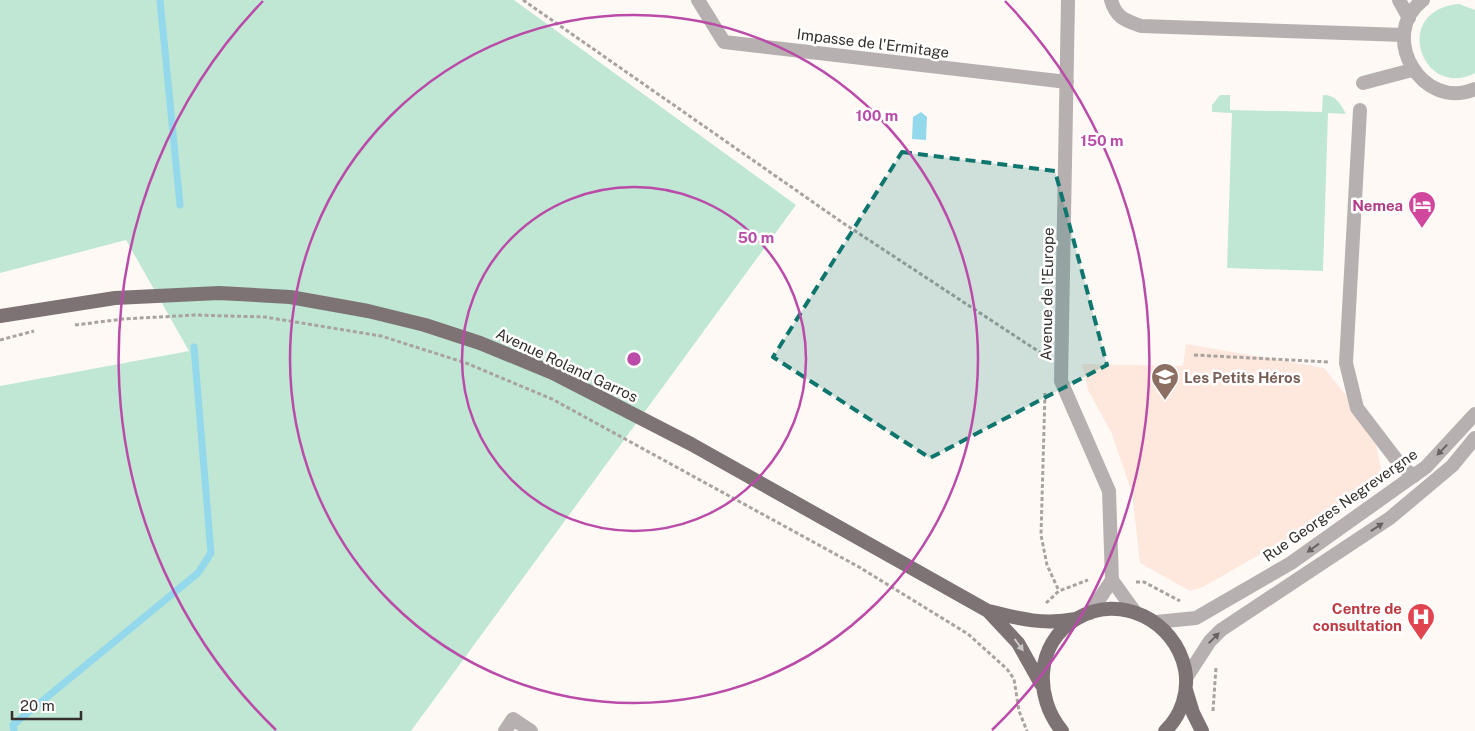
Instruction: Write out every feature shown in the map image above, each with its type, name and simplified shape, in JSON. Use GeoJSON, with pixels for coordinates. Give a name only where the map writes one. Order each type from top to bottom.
{"type":"FeatureCollection","features":[{"type":"Feature","properties":{"kind":"main road","name":"Avenue Roland Garros"},"geometry":{"type":"LineString","coordinates":[[0,316],[115,298],[219,293],[290,297],[368,311],[425,325],[480,343],[553,373],[691,444],[988,611],[1030,621],[1054,623],[1076,619]]}},
{"type":"Feature","properties":{"kind":"main road"},"geometry":{"type":"LineString","coordinates":[[1062,731],[1052,719],[1045,703],[1042,686],[1043,666],[1050,648],[1061,632],[1076,619],[1090,613],[1113,608],[1136,612],[1156,622],[1172,637],[1182,656],[1193,714],[1202,731]]}},
{"type":"Feature","properties":{"kind":"main road","name":"Avenue Roland Garros"},"geometry":{"type":"LineString","coordinates":[[988,611],[1018,643],[1032,665],[1042,686]]}},
{"type":"Feature","properties":{"kind":"main road"},"geometry":{"type":"LineString","coordinates":[[1165,731],[1181,709],[1186,684]]}},
{"type":"Feature","properties":{"kind":"street","name":"Impasse de l'Ermitage"},"geometry":{"type":"LineString","coordinates":[[698,0],[724,42],[1067,82]]}},
{"type":"Feature","properties":{"kind":"street","name":"Avenue de l'Europe"},"geometry":{"type":"LineString","coordinates":[[1068,0],[1061,381],[1109,491],[1112,580]]}},
{"type":"Feature","properties":{"kind":"street"},"geometry":{"type":"LineString","coordinates":[[1111,0],[1114,12],[1123,19],[1141,26],[1404,35]]}},
{"type":"Feature","properties":{"kind":"street"},"geometry":{"type":"LineString","coordinates":[[1399,0],[1409,18]]}},
{"type":"Feature","properties":{"kind":"street"},"geometry":{"type":"LineString","coordinates":[[1423,0],[1409,18],[1404,35],[1406,53],[1412,70],[1425,83],[1450,93],[1468,92],[1475,89]]}},
{"type":"Feature","properties":{"kind":"street"},"geometry":{"type":"LineString","coordinates":[[1363,83],[1412,70]]}},
{"type":"Feature","properties":{"kind":"street"},"geometry":{"type":"LineString","coordinates":[[1360,110],[1346,363],[1357,408],[1402,467],[1414,476]]}},
{"type":"Feature","properties":{"kind":"street","name":"Rue Georges Negrevergne"},"geometry":{"type":"LineString","coordinates":[[1156,622],[1196,618],[1291,563],[1426,467],[1475,414]]}},
{"type":"Feature","properties":{"kind":"street"},"geometry":{"type":"LineString","coordinates":[[1186,684],[1210,641],[1221,630],[1390,518],[1452,466],[1475,438]]}},
{"type":"Feature","properties":{"kind":"street"},"geometry":{"type":"LineString","coordinates":[[1090,613],[1112,580],[1136,612]]}},
{"type":"Feature","properties":{"kind":"street"},"geometry":{"type":"LineString","coordinates":[[506,731],[513,719],[531,731]]}},
{"type":"Feature","properties":{"kind":"path"},"geometry":{"type":"LineString","coordinates":[[522,0],[851,228],[1045,356],[1062,359]]}},
{"type":"Feature","properties":{"kind":"path"},"geometry":{"type":"LineString","coordinates":[[68,326],[123,318],[168,316],[265,318],[382,336],[466,363],[552,399],[860,566],[968,634],[1008,669],[1014,679],[1019,711],[1027,731]]}},
{"type":"Feature","properties":{"kind":"path"},"geometry":{"type":"LineString","coordinates":[[0,340],[40,330]]}},
{"type":"Feature","properties":{"kind":"path"},"geometry":{"type":"LineString","coordinates":[[1194,355],[1346,363]]}},
{"type":"Feature","properties":{"kind":"path"},"geometry":{"type":"LineString","coordinates":[[1042,606],[1059,592],[1088,580]]}},
{"type":"Feature","properties":{"kind":"path"},"geometry":{"type":"LineString","coordinates":[[1136,582],[1144,582],[1186,605]]}},
{"type":"Feature","properties":{"kind":"path"},"geometry":{"type":"LineString","coordinates":[[1212,718],[1215,660]]}},
{"type":"Feature","properties":{"kind":"highlighted area"},"geometry":{"type":"Polygon","coordinates":[[[902,152],[1055,171],[1107,365],[930,458],[773,357],[902,152]]]}},
{"type":"Feature","properties":{"kind":"shaded area"},"geometry":{"type":"Polygon","coordinates":[[[1186,344],[1324,368],[1372,427],[1381,468],[1367,493],[1203,587],[1190,591],[1140,563],[1132,493],[1112,434],[1088,390],[1082,364],[1183,366],[1186,344]]]}},
{"type":"Feature","properties":{"kind":"green space"},"geometry":{"type":"Polygon","coordinates":[[[0,0],[514,0],[796,205],[411,731],[0,731],[0,386],[189,351],[126,240],[0,273],[0,0]]]}},
{"type":"Feature","properties":{"kind":"green space"},"geometry":{"type":"Polygon","coordinates":[[[1459,4],[1475,10],[1475,73],[1456,78],[1440,75],[1428,65],[1421,51],[1420,36],[1425,21],[1438,10],[1459,4]]]}},
{"type":"Feature","properties":{"kind":"green space"},"geometry":{"type":"Polygon","coordinates":[[[1220,95],[1230,95],[1230,110],[1322,112],[1323,95],[1331,96],[1342,106],[1346,114],[1328,113],[1323,271],[1227,268],[1232,113],[1212,112],[1212,105],[1220,95]]]}},
{"type":"Feature","properties":{"kind":"water"},"geometry":{"type":"Polygon","coordinates":[[[921,112],[927,117],[926,140],[912,139],[913,117],[921,112]]]}},
{"type":"Feature","properties":{"kind":"waterway"},"geometry":{"type":"LineString","coordinates":[[160,0],[180,205]]}},
{"type":"Feature","properties":{"kind":"waterway"},"geometry":{"type":"LineString","coordinates":[[14,731],[13,725],[198,573],[211,553],[194,347]]}},
{"type":"Feature","properties":{"kind":"place","name":"Nemea"},"geometry":{"type":"Point","coordinates":[1422,229]}},
{"type":"Feature","properties":{"kind":"place","name":"Les Petits Héros"},"geometry":{"type":"Point","coordinates":[1165,401]}},
{"type":"Feature","properties":{"kind":"place","name":"Centre de consultation"},"geometry":{"type":"Point","coordinates":[1421,641]}}]}
